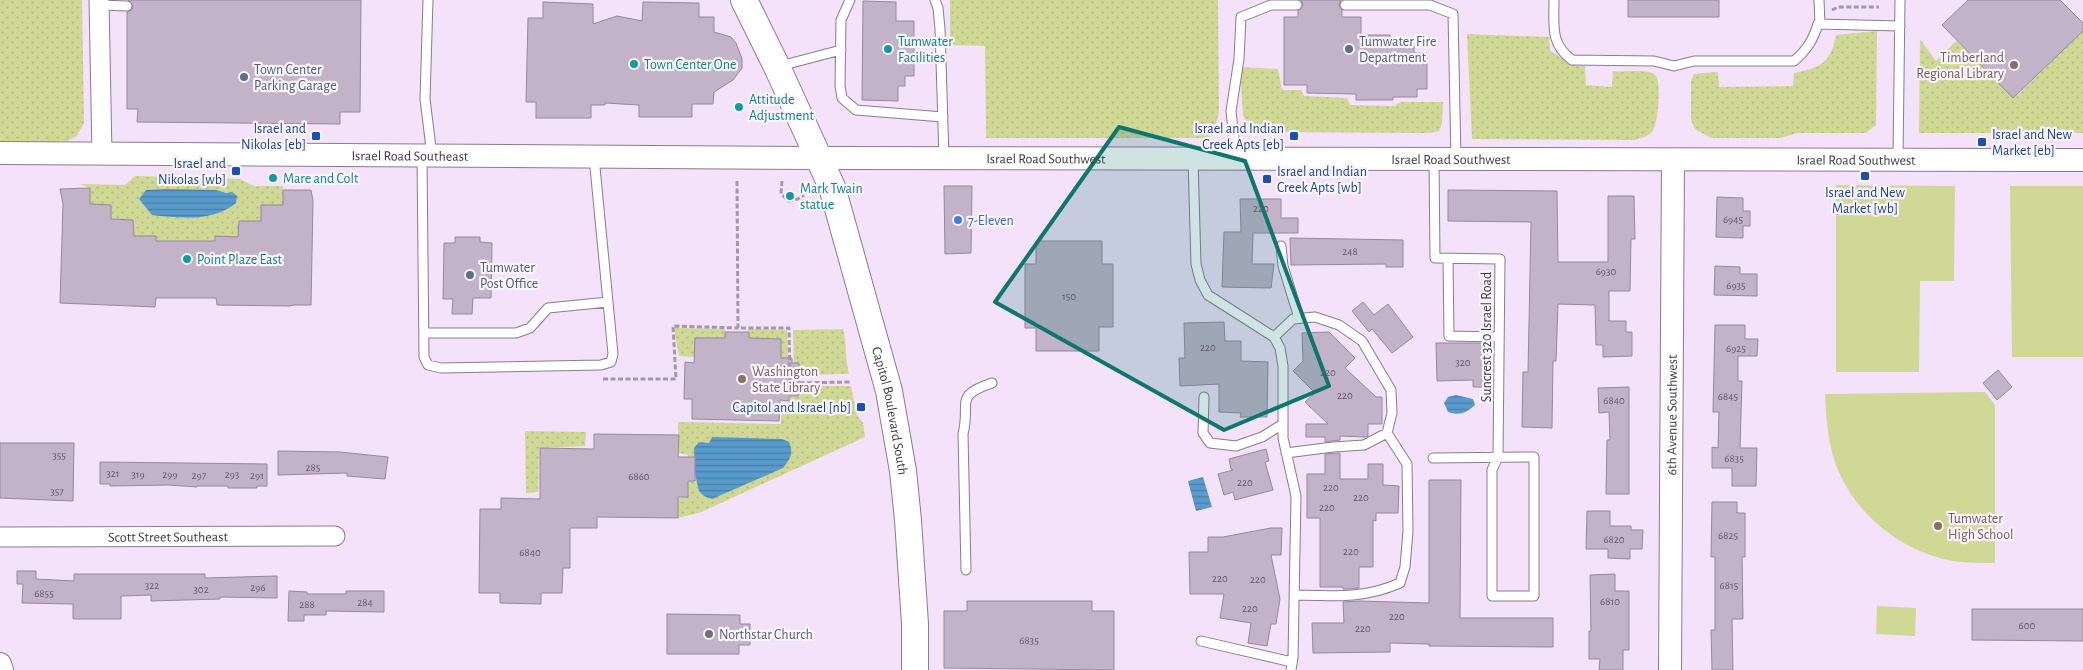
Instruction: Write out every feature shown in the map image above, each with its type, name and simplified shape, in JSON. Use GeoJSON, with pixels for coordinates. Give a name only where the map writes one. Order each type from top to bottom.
{"type":"FeatureCollection","features":[{"type":"Feature","properties":{"kind":"main road","name":"Capitol Boulevard South"},"geometry":{"type":"LineString","coordinates":[[744,0],[778,67],[832,187],[889,391],[903,471],[908,520],[916,670]]}},
{"type":"Feature","properties":{"kind":"street"},"geometry":{"type":"LineString","coordinates":[[99,3],[102,154]]}},
{"type":"Feature","properties":{"kind":"street","name":"Israel Road Southeast"},"geometry":{"type":"LineString","coordinates":[[0,153],[819,158]]}},
{"type":"Feature","properties":{"kind":"street","name":"Israel Road Southwest"},"geometry":{"type":"LineString","coordinates":[[819,158],[2083,160]]}},
{"type":"Feature","properties":{"kind":"street","name":"6th Avenue Southwest"},"geometry":{"type":"LineString","coordinates":[[1670,670],[1673,160]]}},
{"type":"Feature","properties":{"kind":"street","name":"Scott Street Southeast"},"geometry":{"type":"LineString","coordinates":[[0,537],[335,536]]}},
{"type":"Feature","properties":{"kind":"street"},"geometry":{"type":"LineString","coordinates":[[0,664],[2,670]]}},
{"type":"Feature","properties":{"kind":"lane"},"geometry":{"type":"LineString","coordinates":[[428,0],[425,99],[427,156],[424,333],[428,365],[441,368],[608,365],[611,362],[613,354],[594,157]]}},
{"type":"Feature","properties":{"kind":"lane"},"geometry":{"type":"LineString","coordinates":[[850,0],[841,20],[840,86],[842,98],[856,110],[866,112],[943,117]]}},
{"type":"Feature","properties":{"kind":"lane"},"geometry":{"type":"LineString","coordinates":[[935,0],[938,8],[940,29],[944,158]]}},
{"type":"Feature","properties":{"kind":"lane"},"geometry":{"type":"LineString","coordinates":[[1554,0],[1554,33],[1556,42],[1562,52],[1572,60],[1654,61],[1674,66],[1694,61],[1794,61],[1805,52],[1814,37],[1818,24],[1820,24],[1819,0]]}},
{"type":"Feature","properties":{"kind":"lane"},"geometry":{"type":"LineString","coordinates":[[1898,161],[1900,0]]}},
{"type":"Feature","properties":{"kind":"lane"},"geometry":{"type":"LineString","coordinates":[[99,3],[127,6]]}},
{"type":"Feature","properties":{"kind":"lane"},"geometry":{"type":"LineString","coordinates":[[1236,159],[1232,111],[1239,59],[1241,17],[1271,5],[1298,5]]}},
{"type":"Feature","properties":{"kind":"lane"},"geometry":{"type":"LineString","coordinates":[[1345,5],[1430,5],[1453,14],[1445,160],[1435,258],[1448,258],[1449,336],[1500,337]]}},
{"type":"Feature","properties":{"kind":"lane"},"geometry":{"type":"LineString","coordinates":[[1820,24],[1900,26]]}},
{"type":"Feature","properties":{"kind":"lane"},"geometry":{"type":"LineString","coordinates":[[778,67],[841,50]]}},
{"type":"Feature","properties":{"kind":"lane"},"geometry":{"type":"LineString","coordinates":[[1193,159],[1196,264],[1200,280],[1208,294],[1274,337],[1280,348],[1283,366],[1283,438],[1296,496],[1292,666],[1201,641]]}},
{"type":"Feature","properties":{"kind":"lane"},"geometry":{"type":"LineString","coordinates":[[1280,246],[1283,266],[1299,318]]}},
{"type":"Feature","properties":{"kind":"lane","name":"Suncrest 320 Israel Road"},"geometry":{"type":"LineString","coordinates":[[1448,258],[1500,259],[1498,457],[1492,470],[1492,596],[1534,596],[1534,457],[1498,457]]}},
{"type":"Feature","properties":{"kind":"lane"},"geometry":{"type":"LineString","coordinates":[[424,333],[516,333],[530,328],[548,308],[608,302]]}},
{"type":"Feature","properties":{"kind":"lane"},"geometry":{"type":"LineString","coordinates":[[1274,337],[1292,319],[1315,316],[1339,325],[1362,341],[1391,390],[1392,413],[1387,433],[1407,464],[1408,530],[1405,567],[1400,583],[1381,592],[1356,595],[1294,595]]}},
{"type":"Feature","properties":{"kind":"lane"},"geometry":{"type":"LineString","coordinates":[[966,570],[963,434],[966,420],[965,403],[972,391],[992,383]]}},
{"type":"Feature","properties":{"kind":"lane"},"geometry":{"type":"LineString","coordinates":[[1204,397],[1203,433],[1210,443],[1236,446],[1262,437],[1283,424]]}},
{"type":"Feature","properties":{"kind":"lane"},"geometry":{"type":"LineString","coordinates":[[1286,453],[1364,445],[1387,433]]}},
{"type":"Feature","properties":{"kind":"lane"},"geometry":{"type":"LineString","coordinates":[[1433,458],[1498,457]]}},
{"type":"Feature","properties":{"kind":"path"},"geometry":{"type":"LineString","coordinates":[[1832,10],[1838,7],[1879,7]]}},
{"type":"Feature","properties":{"kind":"path"},"geometry":{"type":"LineString","coordinates":[[737,181],[738,328],[790,328],[790,384],[852,382]]}},
{"type":"Feature","properties":{"kind":"path"},"geometry":{"type":"LineString","coordinates":[[782,181],[781,194],[789,201],[798,200],[804,195]]}},
{"type":"Feature","properties":{"kind":"highlighted area"},"geometry":{"type":"Polygon","coordinates":[[[1119,127],[1245,161],[1329,386],[1224,430],[995,302],[1119,127]]]}},
{"type":"Feature","properties":{"kind":"green space"},"geometry":{"type":"Polygon","coordinates":[[[0,0],[82,0],[84,123],[77,136],[67,141],[0,143],[0,0]]]}},
{"type":"Feature","properties":{"kind":"green space"},"geometry":{"type":"Polygon","coordinates":[[[950,0],[1218,0],[1219,112],[1215,128],[1209,138],[986,138],[985,46],[950,45],[950,0]]]}},
{"type":"Feature","properties":{"kind":"green space"},"geometry":{"type":"Polygon","coordinates":[[[2083,29],[2083,133],[1919,133],[1920,39],[1936,61],[1956,41],[2018,95],[2083,29]]]}},
{"type":"Feature","properties":{"kind":"green space"},"geometry":{"type":"Polygon","coordinates":[[[1877,31],[1876,125],[1866,133],[1797,133],[1781,138],[1711,138],[1695,129],[1691,120],[1691,81],[1694,74],[1718,72],[1719,87],[1793,86],[1794,73],[1811,69],[1823,63],[1831,52],[1836,35],[1877,31]]]}},
{"type":"Feature","properties":{"kind":"green space"},"geometry":{"type":"Polygon","coordinates":[[[1467,34],[1549,37],[1550,51],[1576,66],[1585,66],[1586,85],[1612,87],[1613,71],[1652,73],[1657,79],[1659,94],[1656,121],[1652,132],[1634,140],[1472,139],[1467,34]]]}},
{"type":"Feature","properties":{"kind":"green space"},"geometry":{"type":"Polygon","coordinates":[[[1240,67],[1278,69],[1282,90],[1301,90],[1304,96],[1347,98],[1350,105],[1395,106],[1400,102],[1443,102],[1442,123],[1439,131],[1429,133],[1261,132],[1250,129],[1243,115],[1240,67]]]}},
{"type":"Feature","properties":{"kind":"green space"},"geometry":{"type":"Polygon","coordinates":[[[135,176],[240,179],[254,186],[283,186],[283,205],[262,205],[261,221],[239,221],[238,237],[215,236],[215,241],[156,241],[155,236],[134,236],[133,220],[111,219],[111,205],[90,204],[90,188],[79,184],[125,185],[135,176]]]}},
{"type":"Feature","properties":{"kind":"green space"},"geometry":{"type":"Polygon","coordinates":[[[1836,185],[1955,186],[1954,281],[1920,281],[1919,372],[1836,372],[1836,185]]]}},
{"type":"Feature","properties":{"kind":"green space"},"geometry":{"type":"Polygon","coordinates":[[[2010,186],[2083,186],[2083,357],[2012,357],[2010,186]]]}},
{"type":"Feature","properties":{"kind":"green space"},"geometry":{"type":"Polygon","coordinates":[[[674,328],[725,329],[725,338],[695,338],[695,357],[679,356],[674,328]]]}},
{"type":"Feature","properties":{"kind":"green space"},"geometry":{"type":"Polygon","coordinates":[[[748,329],[787,330],[788,358],[781,358],[781,339],[749,338],[748,329]]]}},
{"type":"Feature","properties":{"kind":"green space"},"geometry":{"type":"Polygon","coordinates":[[[843,329],[849,374],[794,375],[793,330],[843,329]]]}},
{"type":"Feature","properties":{"kind":"green space"},"geometry":{"type":"Polygon","coordinates":[[[801,386],[851,386],[857,415],[863,423],[865,437],[699,513],[678,518],[678,498],[688,497],[688,455],[679,453],[678,422],[781,424],[781,403],[789,403],[789,396],[800,397],[801,386]]]}},
{"type":"Feature","properties":{"kind":"green space"},"geometry":{"type":"Polygon","coordinates":[[[1985,392],[1995,405],[1995,563],[1953,561],[1915,549],[1898,539],[1882,528],[1855,500],[1844,483],[1833,456],[1828,430],[1825,394],[1985,392]]]}},
{"type":"Feature","properties":{"kind":"green space"},"geometry":{"type":"Polygon","coordinates":[[[525,431],[586,432],[585,446],[539,448],[538,492],[526,493],[525,431]]]}},
{"type":"Feature","properties":{"kind":"green space"},"geometry":{"type":"Polygon","coordinates":[[[1877,606],[1916,608],[1915,636],[1876,634],[1877,606]]]}},
{"type":"Feature","properties":{"kind":"water"},"geometry":{"type":"Polygon","coordinates":[[[146,190],[232,192],[237,196],[236,203],[227,209],[207,216],[185,218],[152,215],[139,199],[146,190]]]}},
{"type":"Feature","properties":{"kind":"water"},"geometry":{"type":"Polygon","coordinates":[[[1456,395],[1473,399],[1475,405],[1463,413],[1448,412],[1444,403],[1448,397],[1456,395]]]}},
{"type":"Feature","properties":{"kind":"water"},"geometry":{"type":"Polygon","coordinates":[[[712,437],[782,439],[789,442],[790,456],[783,468],[712,499],[704,496],[699,491],[695,474],[694,448],[699,442],[709,443],[712,437]]]}},
{"type":"Feature","properties":{"kind":"water"},"geometry":{"type":"Polygon","coordinates":[[[1203,477],[1212,507],[1196,511],[1188,481],[1203,477]]]}},
{"type":"Feature","properties":{"kind":"building","name":"Town Center Parking Garage"},"geometry":{"type":"Polygon","coordinates":[[[128,0],[361,0],[360,112],[340,112],[340,124],[137,122],[138,109],[127,109],[127,12],[132,10],[133,6],[128,0]]]}},
{"type":"Feature","properties":{"kind":"building","name":"Tumwater Fire Department"},"geometry":{"type":"Polygon","coordinates":[[[1301,0],[1341,0],[1339,5],[1342,10],[1342,17],[1361,17],[1361,35],[1390,35],[1390,45],[1414,46],[1414,53],[1427,53],[1427,89],[1417,89],[1417,97],[1393,97],[1393,100],[1356,100],[1356,94],[1307,93],[1307,85],[1284,85],[1284,17],[1298,17],[1298,11],[1303,5],[1301,0]]]}},
{"type":"Feature","properties":{"kind":"building"},"geometry":{"type":"Polygon","coordinates":[[[1628,0],[1719,0],[1719,17],[1628,17],[1628,0]]]}},
{"type":"Feature","properties":{"kind":"building","name":"Timberland Regional Library"},"geometry":{"type":"Polygon","coordinates":[[[1968,0],[2060,0],[2083,23],[2083,31],[2013,98],[1942,25],[1968,0]]]}},
{"type":"Feature","properties":{"kind":"building","name":"Tumwater Facilities"},"geometry":{"type":"Polygon","coordinates":[[[863,1],[896,2],[896,21],[914,21],[914,76],[905,76],[905,86],[898,86],[898,101],[862,100],[863,1]]]}},
{"type":"Feature","properties":{"kind":"building","name":"Town Center One"},"geometry":{"type":"Polygon","coordinates":[[[543,2],[593,4],[593,24],[617,16],[642,21],[643,2],[699,3],[699,17],[714,17],[714,32],[731,37],[736,43],[742,59],[742,68],[733,80],[714,92],[713,104],[692,104],[692,117],[639,117],[639,105],[605,103],[605,105],[591,105],[591,118],[536,118],[536,102],[526,102],[528,18],[543,18],[543,2]]]}},
{"type":"Feature","properties":{"kind":"building","name":"7-Eleven"},"geometry":{"type":"Polygon","coordinates":[[[944,186],[972,186],[971,253],[945,254],[944,186]]]}},
{"type":"Feature","properties":{"kind":"building","name":"Point Plaze East"},"geometry":{"type":"Polygon","coordinates":[[[90,188],[90,204],[111,205],[111,219],[133,220],[134,236],[156,236],[156,241],[215,241],[215,236],[238,237],[239,221],[261,221],[261,205],[283,205],[283,190],[311,190],[313,201],[311,305],[217,305],[216,298],[156,298],[155,307],[60,303],[63,204],[60,189],[90,188]]]}},
{"type":"Feature","properties":{"kind":"building"},"geometry":{"type":"Polygon","coordinates":[[[1448,190],[1557,191],[1558,262],[1608,262],[1608,196],[1634,196],[1635,239],[1631,239],[1630,291],[1609,291],[1609,321],[1626,321],[1626,332],[1632,332],[1632,356],[1603,357],[1603,345],[1596,345],[1595,305],[1558,304],[1556,361],[1553,361],[1552,428],[1522,427],[1523,372],[1528,372],[1531,222],[1448,221],[1448,190]]]}},
{"type":"Feature","properties":{"kind":"building"},"geometry":{"type":"Polygon","coordinates":[[[1717,197],[1743,198],[1743,211],[1750,211],[1750,226],[1743,226],[1743,238],[1716,237],[1717,197]]]}},
{"type":"Feature","properties":{"kind":"building"},"geometry":{"type":"Polygon","coordinates":[[[1240,199],[1281,199],[1281,218],[1298,218],[1298,233],[1253,233],[1252,264],[1274,264],[1271,288],[1222,287],[1224,232],[1241,232],[1240,199]]]}},
{"type":"Feature","properties":{"kind":"building","name":"Tumwater Post Office"},"geometry":{"type":"Polygon","coordinates":[[[455,237],[480,237],[480,242],[492,243],[491,298],[473,298],[472,314],[452,314],[453,299],[443,299],[444,243],[455,243],[455,237]]]}},
{"type":"Feature","properties":{"kind":"building"},"geometry":{"type":"Polygon","coordinates":[[[1290,238],[1403,240],[1403,267],[1386,267],[1386,264],[1291,265],[1290,238]]]}},
{"type":"Feature","properties":{"kind":"building"},"geometry":{"type":"Polygon","coordinates":[[[1036,241],[1102,241],[1102,264],[1113,264],[1113,327],[1099,327],[1099,351],[1036,351],[1036,328],[1025,328],[1025,264],[1036,264],[1036,241]]]}},
{"type":"Feature","properties":{"kind":"building"},"geometry":{"type":"Polygon","coordinates":[[[1715,266],[1740,267],[1740,274],[1757,274],[1757,296],[1714,295],[1715,266]]]}},
{"type":"Feature","properties":{"kind":"building"},"geometry":{"type":"Polygon","coordinates":[[[1363,302],[1374,315],[1388,304],[1413,337],[1392,353],[1372,329],[1369,332],[1352,311],[1363,302]]]}},
{"type":"Feature","properties":{"kind":"building"},"geometry":{"type":"Polygon","coordinates":[[[1224,322],[1225,341],[1241,341],[1241,361],[1268,362],[1267,417],[1240,417],[1241,413],[1219,412],[1219,384],[1180,386],[1179,358],[1185,358],[1184,323],[1224,322]]]}},
{"type":"Feature","properties":{"kind":"building"},"geometry":{"type":"Polygon","coordinates":[[[1715,325],[1745,325],[1745,339],[1758,339],[1757,356],[1738,356],[1738,381],[1742,381],[1740,448],[1757,448],[1756,486],[1732,486],[1732,468],[1712,468],[1712,447],[1718,448],[1719,412],[1713,412],[1715,325]]]}},
{"type":"Feature","properties":{"kind":"building","name":"Washington State Library"},"geometry":{"type":"Polygon","coordinates":[[[725,332],[749,332],[749,338],[781,339],[781,358],[792,358],[792,363],[799,363],[799,396],[789,396],[789,401],[780,400],[779,421],[692,419],[692,399],[684,399],[685,362],[694,363],[695,338],[725,338],[725,332]]]}},
{"type":"Feature","properties":{"kind":"building"},"geometry":{"type":"Polygon","coordinates":[[[1329,332],[1355,358],[1345,368],[1376,397],[1382,397],[1382,424],[1368,424],[1368,436],[1340,436],[1340,440],[1325,442],[1325,437],[1306,437],[1306,424],[1328,424],[1305,402],[1315,393],[1293,371],[1303,361],[1302,333],[1329,332]]]}},
{"type":"Feature","properties":{"kind":"building"},"geometry":{"type":"Polygon","coordinates":[[[1436,343],[1490,343],[1491,387],[1473,387],[1473,380],[1437,381],[1436,343]]]}},
{"type":"Feature","properties":{"kind":"building"},"geometry":{"type":"Polygon","coordinates":[[[1998,370],[2012,387],[1997,400],[1983,383],[1998,370]]]}},
{"type":"Feature","properties":{"kind":"building"},"geometry":{"type":"Polygon","coordinates":[[[1629,387],[1629,494],[1606,494],[1607,440],[1610,440],[1609,412],[1599,413],[1598,388],[1629,387]]]}},
{"type":"Feature","properties":{"kind":"building"},"geometry":{"type":"Polygon","coordinates":[[[594,434],[679,435],[678,457],[695,457],[695,481],[688,481],[688,497],[678,497],[678,518],[597,517],[597,528],[570,528],[570,568],[563,568],[562,593],[541,593],[541,604],[500,603],[500,593],[479,593],[480,509],[501,509],[501,498],[540,499],[540,448],[594,449],[594,434]]]}},
{"type":"Feature","properties":{"kind":"building"},"geometry":{"type":"Polygon","coordinates":[[[0,443],[74,443],[73,501],[0,498],[0,443]]]}},
{"type":"Feature","properties":{"kind":"building"},"geometry":{"type":"Polygon","coordinates":[[[1266,449],[1269,461],[1265,462],[1273,490],[1235,500],[1233,492],[1224,495],[1218,474],[1233,470],[1231,469],[1229,459],[1266,449]]]}},
{"type":"Feature","properties":{"kind":"building"},"geometry":{"type":"Polygon","coordinates":[[[278,451],[340,452],[388,457],[385,479],[347,476],[347,473],[278,475],[278,451]]]}},
{"type":"Feature","properties":{"kind":"building"},"geometry":{"type":"Polygon","coordinates":[[[1340,453],[1340,479],[1368,479],[1368,464],[1383,464],[1383,485],[1399,486],[1398,513],[1376,513],[1376,521],[1373,520],[1373,567],[1359,567],[1359,588],[1320,587],[1320,518],[1307,518],[1307,474],[1325,474],[1325,454],[1340,453]]]}},
{"type":"Feature","properties":{"kind":"building"},"geometry":{"type":"Polygon","coordinates":[[[100,462],[267,464],[267,486],[228,488],[228,486],[110,486],[110,484],[100,484],[100,462]]]}},
{"type":"Feature","properties":{"kind":"building"},"geometry":{"type":"Polygon","coordinates":[[[1429,480],[1461,480],[1460,618],[1553,618],[1553,647],[1429,646],[1429,644],[1390,643],[1390,652],[1313,653],[1312,623],[1344,623],[1343,602],[1429,603],[1429,480]]]}},
{"type":"Feature","properties":{"kind":"building"},"geometry":{"type":"Polygon","coordinates":[[[1712,502],[1737,502],[1737,513],[1745,513],[1745,557],[1742,557],[1743,619],[1732,619],[1733,670],[1712,670],[1711,630],[1715,630],[1715,557],[1711,557],[1712,502]]]}},
{"type":"Feature","properties":{"kind":"building"},"geometry":{"type":"Polygon","coordinates":[[[1587,511],[1610,511],[1610,526],[1631,526],[1631,530],[1643,530],[1642,549],[1630,549],[1630,559],[1608,558],[1608,549],[1586,549],[1587,511]]]}},
{"type":"Feature","properties":{"kind":"building"},"geometry":{"type":"Polygon","coordinates":[[[1271,528],[1282,528],[1281,555],[1271,555],[1280,599],[1276,624],[1271,624],[1267,646],[1248,643],[1251,623],[1220,618],[1224,594],[1190,594],[1189,552],[1208,552],[1208,537],[1223,537],[1271,528]]]}},
{"type":"Feature","properties":{"kind":"building"},"geometry":{"type":"Polygon","coordinates":[[[17,571],[36,571],[36,579],[74,581],[74,574],[205,574],[205,578],[277,576],[277,598],[220,597],[220,599],[151,601],[151,595],[121,596],[121,619],[73,619],[73,604],[22,603],[23,584],[17,584],[17,571]]]}},
{"type":"Feature","properties":{"kind":"building"},"geometry":{"type":"Polygon","coordinates":[[[1615,574],[1615,591],[1629,591],[1629,650],[1623,650],[1623,670],[1599,670],[1600,659],[1589,659],[1589,631],[1591,631],[1590,575],[1615,574]]]}},
{"type":"Feature","properties":{"kind":"building"},"geometry":{"type":"Polygon","coordinates":[[[289,591],[307,592],[307,594],[346,594],[346,591],[384,591],[384,612],[326,611],[326,615],[304,615],[304,621],[288,621],[289,591]]]}},
{"type":"Feature","properties":{"kind":"building"},"geometry":{"type":"Polygon","coordinates":[[[967,601],[1092,601],[1092,611],[1114,611],[1114,670],[944,668],[944,611],[967,611],[967,601]]]}},
{"type":"Feature","properties":{"kind":"building"},"geometry":{"type":"Polygon","coordinates":[[[1972,609],[2083,609],[2083,641],[1972,640],[1972,609]]]}},
{"type":"Feature","properties":{"kind":"building","name":"Northstar Church"},"geometry":{"type":"Polygon","coordinates":[[[667,614],[740,615],[740,624],[750,624],[750,645],[739,645],[739,654],[667,654],[667,614]]]}},
{"type":"Feature","properties":{"kind":"place","name":"Tumwater Facilities"},"geometry":{"type":"Point","coordinates":[888,49]}},
{"type":"Feature","properties":{"kind":"place","name":"Tumwater Fire Department"},"geometry":{"type":"Point","coordinates":[1349,49]}},
{"type":"Feature","properties":{"kind":"place","name":"Town Center One"},"geometry":{"type":"Point","coordinates":[634,64]}},
{"type":"Feature","properties":{"kind":"place","name":"Timberland Regional Library"},"geometry":{"type":"Point","coordinates":[2014,65]}},
{"type":"Feature","properties":{"kind":"place","name":"Town Center Parking Garage"},"geometry":{"type":"Point","coordinates":[244,77]}},
{"type":"Feature","properties":{"kind":"place","name":"Attitude Adjustment"},"geometry":{"type":"Point","coordinates":[739,107]}},
{"type":"Feature","properties":{"kind":"place","name":"Israel and Nikolas [eb]"},"geometry":{"type":"Point","coordinates":[316,136]}},
{"type":"Feature","properties":{"kind":"place","name":"Israel and Indian Creek Apts [eb]"},"geometry":{"type":"Point","coordinates":[1294,136]}},
{"type":"Feature","properties":{"kind":"place","name":"Israel and New Market [eb]"},"geometry":{"type":"Point","coordinates":[1982,142]}},
{"type":"Feature","properties":{"kind":"place","name":"Israel and Nikolas [wb]"},"geometry":{"type":"Point","coordinates":[236,171]}},
{"type":"Feature","properties":{"kind":"place","name":"Israel and New Market [wb]"},"geometry":{"type":"Point","coordinates":[1865,176]}},
{"type":"Feature","properties":{"kind":"place","name":"Mare and Colt"},"geometry":{"type":"Point","coordinates":[273,178]}},
{"type":"Feature","properties":{"kind":"place","name":"Israel and Indian Creek Apts [wb]"},"geometry":{"type":"Point","coordinates":[1267,179]}},
{"type":"Feature","properties":{"kind":"place","name":"Mark Twain statue"},"geometry":{"type":"Point","coordinates":[790,196]}},
{"type":"Feature","properties":{"kind":"place","name":"7-Eleven"},"geometry":{"type":"Point","coordinates":[958,220]}},
{"type":"Feature","properties":{"kind":"place","name":"Point Plaze East"},"geometry":{"type":"Point","coordinates":[187,259]}},
{"type":"Feature","properties":{"kind":"place","name":"Tumwater Post Office"},"geometry":{"type":"Point","coordinates":[470,275]}},
{"type":"Feature","properties":{"kind":"place","name":"Washington State Library"},"geometry":{"type":"Point","coordinates":[742,379]}},
{"type":"Feature","properties":{"kind":"place","name":"Capitol and Israel [nb]"},"geometry":{"type":"Point","coordinates":[861,407]}},
{"type":"Feature","properties":{"kind":"place","name":"Tumwater High School"},"geometry":{"type":"Point","coordinates":[1938,526]}},
{"type":"Feature","properties":{"kind":"place","name":"Northstar Church"},"geometry":{"type":"Point","coordinates":[709,634]}}]}
